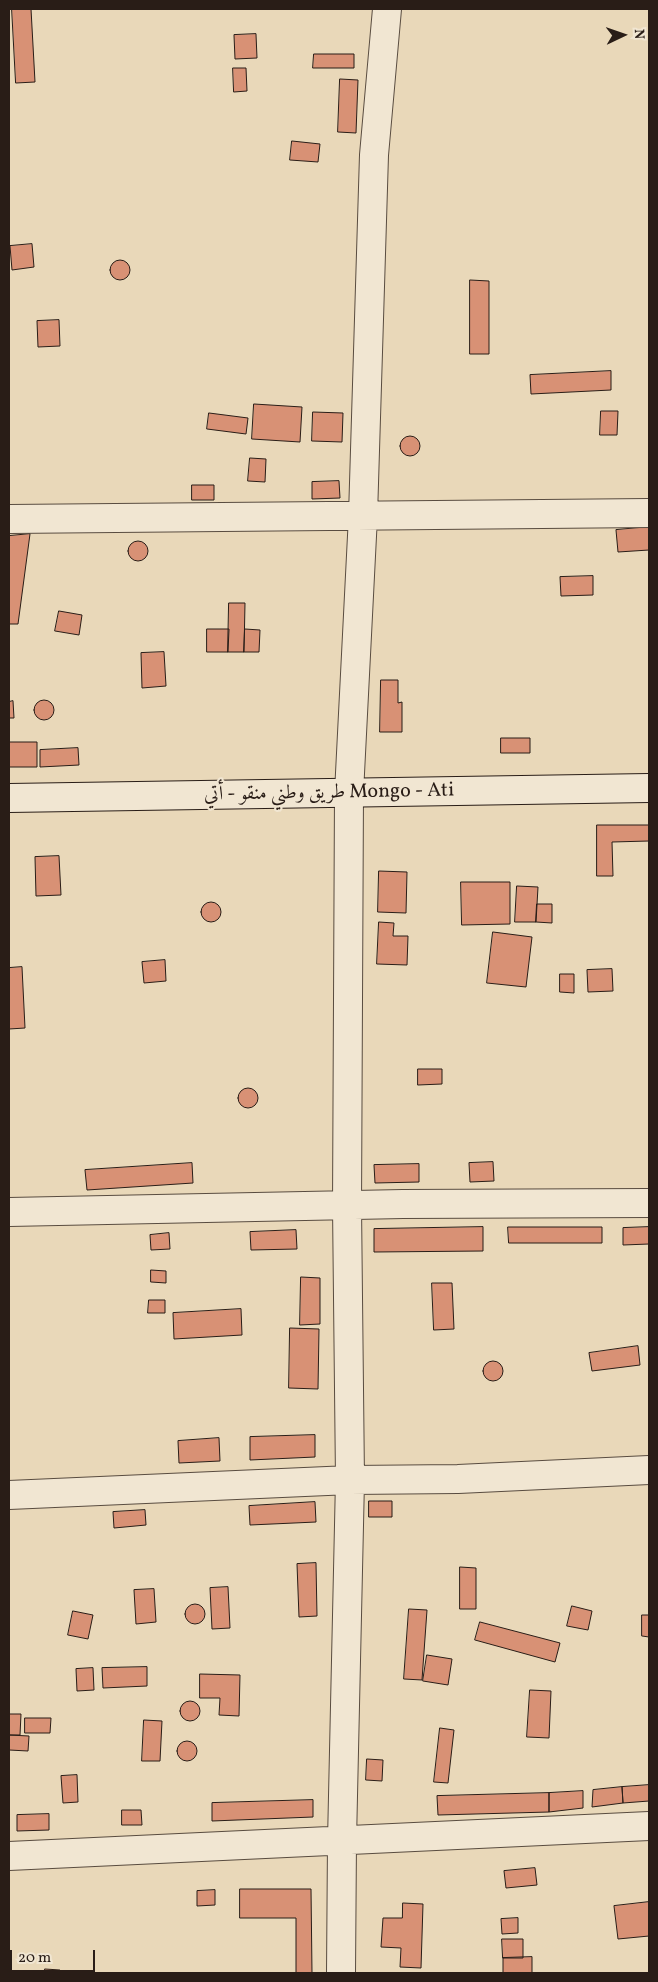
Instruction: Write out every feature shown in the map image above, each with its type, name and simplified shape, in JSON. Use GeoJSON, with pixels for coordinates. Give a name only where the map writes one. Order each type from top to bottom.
{"type":"FeatureCollection","features":[{"type":"Feature","properties":{"kind":"street"},"geometry":{"type":"LineString","coordinates":[[341,1973],[350,1480],[347,1206],[349,794],[363,516],[374,155],[387,9]]}},
{"type":"Feature","properties":{"kind":"street"},"geometry":{"type":"LineString","coordinates":[[9,519],[649,513]]}},
{"type":"Feature","properties":{"kind":"street","name":"طريق وطني منقو - أتي Mongo - Ati"},"geometry":{"type":"LineString","coordinates":[[9,798],[649,788]]}},
{"type":"Feature","properties":{"kind":"street"},"geometry":{"type":"LineString","coordinates":[[9,1212],[649,1203]]}},
{"type":"Feature","properties":{"kind":"street"},"geometry":{"type":"LineString","coordinates":[[9,1496],[350,1480],[458,1479],[649,1470]]}},
{"type":"Feature","properties":{"kind":"street"},"geometry":{"type":"LineString","coordinates":[[9,1856],[649,1826]]}},
{"type":"Feature","properties":{"kind":"building"},"geometry":{"type":"Polygon","coordinates":[[[12,9],[31,9],[35,82],[16,83],[12,9]]]}},
{"type":"Feature","properties":{"kind":"building"},"geometry":{"type":"Polygon","coordinates":[[[256,34],[257,58],[235,59],[234,35],[256,34]]]}},
{"type":"Feature","properties":{"kind":"building"},"geometry":{"type":"Polygon","coordinates":[[[314,54],[354,54],[354,68],[313,68],[314,54]]]}},
{"type":"Feature","properties":{"kind":"building"},"geometry":{"type":"Polygon","coordinates":[[[233,68],[246,68],[247,91],[234,92],[233,68]]]}},
{"type":"Feature","properties":{"kind":"building"},"geometry":{"type":"Polygon","coordinates":[[[340,79],[358,80],[356,133],[338,132],[340,79]]]}},
{"type":"Feature","properties":{"kind":"building"},"geometry":{"type":"Polygon","coordinates":[[[292,141],[320,144],[318,162],[290,160],[292,141]]]}},
{"type":"Feature","properties":{"kind":"building"},"geometry":{"type":"Polygon","coordinates":[[[32,244],[34,267],[12,270],[10,246],[32,244]]]}},
{"type":"Feature","properties":{"kind":"building"},"geometry":{"type":"Polygon","coordinates":[[[120,260],[127,263],[130,270],[127,277],[120,280],[113,277],[110,270],[113,263],[120,260]]]}},
{"type":"Feature","properties":{"kind":"building"},"geometry":{"type":"Polygon","coordinates":[[[470,280],[489,281],[489,354],[470,354],[470,280]]]}},
{"type":"Feature","properties":{"kind":"building"},"geometry":{"type":"Polygon","coordinates":[[[59,320],[60,346],[38,347],[37,321],[59,320]]]}},
{"type":"Feature","properties":{"kind":"building"},"geometry":{"type":"Polygon","coordinates":[[[611,371],[611,390],[531,394],[530,375],[611,371]]]}},
{"type":"Feature","properties":{"kind":"building"},"geometry":{"type":"Polygon","coordinates":[[[254,404],[302,407],[300,442],[252,439],[254,404]]]}},
{"type":"Feature","properties":{"kind":"building"},"geometry":{"type":"Polygon","coordinates":[[[601,411],[618,411],[617,435],[600,435],[601,411]]]}},
{"type":"Feature","properties":{"kind":"building"},"geometry":{"type":"Polygon","coordinates":[[[313,412],[343,413],[342,442],[312,441],[313,412]]]}},
{"type":"Feature","properties":{"kind":"building"},"geometry":{"type":"Polygon","coordinates":[[[209,413],[248,418],[246,434],[207,429],[209,413]]]}},
{"type":"Feature","properties":{"kind":"building"},"geometry":{"type":"Polygon","coordinates":[[[410,436],[417,439],[420,446],[417,453],[410,456],[403,453],[400,446],[403,439],[410,436]]]}},
{"type":"Feature","properties":{"kind":"building"},"geometry":{"type":"Polygon","coordinates":[[[250,458],[266,459],[265,482],[248,481],[250,458]]]}},
{"type":"Feature","properties":{"kind":"building"},"geometry":{"type":"Polygon","coordinates":[[[339,481],[340,498],[312,499],[312,482],[339,481]]]}},
{"type":"Feature","properties":{"kind":"building"},"geometry":{"type":"Polygon","coordinates":[[[192,485],[214,485],[214,500],[192,500],[192,485]]]}},
{"type":"Feature","properties":{"kind":"building"},"geometry":{"type":"Polygon","coordinates":[[[649,527],[649,550],[618,552],[616,530],[649,527]]]}},
{"type":"Feature","properties":{"kind":"building"},"geometry":{"type":"Polygon","coordinates":[[[30,534],[18,624],[9,624],[9,536],[30,534]]]}},
{"type":"Feature","properties":{"kind":"building"},"geometry":{"type":"Polygon","coordinates":[[[138,541],[145,544],[148,551],[145,558],[138,561],[131,558],[128,551],[131,544],[138,541]]]}},
{"type":"Feature","properties":{"kind":"building"},"geometry":{"type":"Polygon","coordinates":[[[593,576],[593,595],[561,596],[560,577],[593,576]]]}},
{"type":"Feature","properties":{"kind":"building"},"geometry":{"type":"Polygon","coordinates":[[[229,603],[245,603],[244,652],[228,652],[229,603]]]}},
{"type":"Feature","properties":{"kind":"building"},"geometry":{"type":"Polygon","coordinates":[[[59,611],[82,615],[79,635],[55,631],[59,611]]]}},
{"type":"Feature","properties":{"kind":"building"},"geometry":{"type":"Polygon","coordinates":[[[207,629],[229,629],[228,652],[207,652],[207,629]]]}},
{"type":"Feature","properties":{"kind":"building"},"geometry":{"type":"Polygon","coordinates":[[[245,629],[260,630],[259,652],[244,652],[245,629]]]}},
{"type":"Feature","properties":{"kind":"building"},"geometry":{"type":"Polygon","coordinates":[[[164,652],[166,686],[142,688],[141,653],[164,652]]]}},
{"type":"Feature","properties":{"kind":"building"},"geometry":{"type":"Polygon","coordinates":[[[381,680],[398,680],[398,703],[402,702],[402,732],[380,732],[381,680]]]}},
{"type":"Feature","properties":{"kind":"building"},"geometry":{"type":"Polygon","coordinates":[[[44,700],[51,703],[54,710],[51,717],[44,720],[37,717],[34,710],[37,703],[44,700]]]}},
{"type":"Feature","properties":{"kind":"building"},"geometry":{"type":"Polygon","coordinates":[[[13,701],[14,718],[9,718],[9,702],[13,701]]]}},
{"type":"Feature","properties":{"kind":"building"},"geometry":{"type":"Polygon","coordinates":[[[501,738],[530,738],[530,753],[501,753],[501,738]]]}},
{"type":"Feature","properties":{"kind":"building"},"geometry":{"type":"Polygon","coordinates":[[[9,742],[37,742],[37,767],[9,767],[9,742]]]}},
{"type":"Feature","properties":{"kind":"building"},"geometry":{"type":"Polygon","coordinates":[[[78,748],[79,765],[40,767],[40,750],[78,748]]]}},
{"type":"Feature","properties":{"kind":"building"},"geometry":{"type":"Polygon","coordinates":[[[597,825],[649,825],[649,841],[612,842],[613,876],[597,876],[597,825]]]}},
{"type":"Feature","properties":{"kind":"building"},"geometry":{"type":"Polygon","coordinates":[[[59,856],[61,895],[36,896],[35,857],[59,856]]]}},
{"type":"Feature","properties":{"kind":"building"},"geometry":{"type":"Polygon","coordinates":[[[379,871],[407,872],[406,913],[378,912],[379,871]]]}},
{"type":"Feature","properties":{"kind":"building"},"geometry":{"type":"Polygon","coordinates":[[[461,882],[510,882],[510,924],[462,925],[461,882]]]}},
{"type":"Feature","properties":{"kind":"building"},"geometry":{"type":"Polygon","coordinates":[[[517,886],[538,887],[536,922],[515,922],[517,886]]]}},
{"type":"Feature","properties":{"kind":"building"},"geometry":{"type":"Polygon","coordinates":[[[211,902],[218,905],[221,912],[218,919],[211,922],[204,919],[201,912],[204,905],[211,902]]]}},
{"type":"Feature","properties":{"kind":"building"},"geometry":{"type":"Polygon","coordinates":[[[537,904],[552,904],[552,923],[536,922],[537,904]]]}},
{"type":"Feature","properties":{"kind":"building"},"geometry":{"type":"Polygon","coordinates":[[[379,922],[394,923],[393,936],[408,936],[407,965],[377,964],[379,922]]]}},
{"type":"Feature","properties":{"kind":"building"},"geometry":{"type":"Polygon","coordinates":[[[493,932],[532,937],[526,987],[487,983],[493,932]]]}},
{"type":"Feature","properties":{"kind":"building"},"geometry":{"type":"Polygon","coordinates":[[[165,960],[166,981],[144,983],[142,962],[165,960]]]}},
{"type":"Feature","properties":{"kind":"building"},"geometry":{"type":"Polygon","coordinates":[[[22,967],[25,1028],[9,1029],[9,968],[22,967]]]}},
{"type":"Feature","properties":{"kind":"building"},"geometry":{"type":"Polygon","coordinates":[[[612,969],[613,991],[588,992],[587,970],[612,969]]]}},
{"type":"Feature","properties":{"kind":"building"},"geometry":{"type":"Polygon","coordinates":[[[560,974],[574,974],[574,993],[560,992],[560,974]]]}},
{"type":"Feature","properties":{"kind":"building"},"geometry":{"type":"Polygon","coordinates":[[[418,1069],[442,1069],[442,1084],[418,1085],[418,1069]]]}},
{"type":"Feature","properties":{"kind":"building"},"geometry":{"type":"Polygon","coordinates":[[[248,1088],[255,1091],[258,1098],[255,1105],[248,1108],[241,1105],[238,1098],[241,1091],[248,1088]]]}},
{"type":"Feature","properties":{"kind":"building"},"geometry":{"type":"Polygon","coordinates":[[[493,1162],[494,1181],[470,1182],[469,1163],[493,1162]]]}},
{"type":"Feature","properties":{"kind":"building"},"geometry":{"type":"Polygon","coordinates":[[[192,1163],[193,1183],[87,1190],[85,1170],[192,1163]]]}},
{"type":"Feature","properties":{"kind":"building"},"geometry":{"type":"Polygon","coordinates":[[[419,1164],[419,1182],[375,1183],[374,1165],[419,1164]]]}},
{"type":"Feature","properties":{"kind":"building"},"geometry":{"type":"Polygon","coordinates":[[[483,1227],[483,1251],[374,1252],[374,1229],[483,1227]]]}},
{"type":"Feature","properties":{"kind":"building"},"geometry":{"type":"Polygon","coordinates":[[[508,1227],[602,1227],[602,1243],[509,1243],[508,1227]]]}},
{"type":"Feature","properties":{"kind":"building"},"geometry":{"type":"Polygon","coordinates":[[[649,1227],[649,1244],[623,1245],[623,1228],[649,1227]]]}},
{"type":"Feature","properties":{"kind":"building"},"geometry":{"type":"Polygon","coordinates":[[[296,1230],[297,1249],[251,1250],[250,1232],[296,1230]]]}},
{"type":"Feature","properties":{"kind":"building"},"geometry":{"type":"Polygon","coordinates":[[[169,1233],[170,1249],[151,1250],[150,1235],[169,1233]]]}},
{"type":"Feature","properties":{"kind":"building"},"geometry":{"type":"Polygon","coordinates":[[[151,1270],[166,1271],[166,1283],[151,1282],[151,1270]]]}},
{"type":"Feature","properties":{"kind":"building"},"geometry":{"type":"Polygon","coordinates":[[[301,1277],[320,1278],[320,1324],[300,1325],[301,1277]]]}},
{"type":"Feature","properties":{"kind":"building"},"geometry":{"type":"Polygon","coordinates":[[[432,1283],[452,1283],[454,1329],[434,1330],[432,1283]]]}},
{"type":"Feature","properties":{"kind":"building"},"geometry":{"type":"Polygon","coordinates":[[[149,1300],[165,1300],[165,1313],[148,1313],[149,1300]]]}},
{"type":"Feature","properties":{"kind":"building"},"geometry":{"type":"Polygon","coordinates":[[[241,1309],[242,1335],[174,1339],[173,1313],[241,1309]]]}},
{"type":"Feature","properties":{"kind":"building"},"geometry":{"type":"Polygon","coordinates":[[[290,1328],[319,1329],[318,1389],[289,1388],[290,1328]]]}},
{"type":"Feature","properties":{"kind":"building"},"geometry":{"type":"Polygon","coordinates":[[[638,1346],[640,1365],[592,1371],[589,1353],[638,1346]]]}},
{"type":"Feature","properties":{"kind":"building"},"geometry":{"type":"Polygon","coordinates":[[[493,1361],[500,1364],[503,1371],[500,1378],[493,1381],[486,1378],[483,1371],[486,1364],[493,1361]]]}},
{"type":"Feature","properties":{"kind":"building"},"geometry":{"type":"Polygon","coordinates":[[[315,1435],[315,1457],[250,1460],[250,1437],[315,1435]]]}},
{"type":"Feature","properties":{"kind":"building"},"geometry":{"type":"Polygon","coordinates":[[[219,1438],[220,1461],[179,1463],[178,1441],[219,1438]]]}},
{"type":"Feature","properties":{"kind":"building"},"geometry":{"type":"Polygon","coordinates":[[[369,1501],[392,1501],[392,1517],[369,1517],[369,1501]]]}},
{"type":"Feature","properties":{"kind":"building"},"geometry":{"type":"Polygon","coordinates":[[[315,1502],[316,1522],[250,1525],[249,1506],[315,1502]]]}},
{"type":"Feature","properties":{"kind":"building"},"geometry":{"type":"Polygon","coordinates":[[[145,1510],[146,1525],[114,1528],[113,1512],[145,1510]]]}},
{"type":"Feature","properties":{"kind":"building"},"geometry":{"type":"Polygon","coordinates":[[[316,1563],[317,1616],[299,1617],[297,1564],[316,1563]]]}},
{"type":"Feature","properties":{"kind":"building"},"geometry":{"type":"Polygon","coordinates":[[[460,1567],[476,1568],[476,1609],[460,1609],[460,1567]]]}},
{"type":"Feature","properties":{"kind":"building"},"geometry":{"type":"Polygon","coordinates":[[[228,1587],[230,1628],[212,1629],[210,1588],[228,1587]]]}},
{"type":"Feature","properties":{"kind":"building"},"geometry":{"type":"Polygon","coordinates":[[[154,1589],[156,1622],[136,1624],[134,1590],[154,1589]]]}},
{"type":"Feature","properties":{"kind":"building"},"geometry":{"type":"Polygon","coordinates":[[[195,1604],[202,1607],[205,1614],[202,1621],[195,1624],[188,1621],[185,1614],[188,1607],[195,1604]]]}},
{"type":"Feature","properties":{"kind":"building"},"geometry":{"type":"Polygon","coordinates":[[[572,1606],[592,1611],[588,1630],[567,1626],[572,1606]]]}},
{"type":"Feature","properties":{"kind":"building"},"geometry":{"type":"Polygon","coordinates":[[[409,1609],[427,1610],[422,1680],[404,1679],[409,1609]]]}},
{"type":"Feature","properties":{"kind":"building"},"geometry":{"type":"Polygon","coordinates":[[[73,1611],[93,1615],[88,1639],[68,1635],[73,1611]]]}},
{"type":"Feature","properties":{"kind":"building"},"geometry":{"type":"Polygon","coordinates":[[[642,1615],[649,1615],[649,1637],[642,1636],[642,1615]]]}},
{"type":"Feature","properties":{"kind":"building"},"geometry":{"type":"Polygon","coordinates":[[[480,1622],[560,1643],[555,1662],[475,1640],[480,1622]]]}},
{"type":"Feature","properties":{"kind":"building"},"geometry":{"type":"Polygon","coordinates":[[[427,1655],[452,1659],[448,1685],[423,1681],[427,1655]]]}},
{"type":"Feature","properties":{"kind":"building"},"geometry":{"type":"Polygon","coordinates":[[[147,1667],[147,1686],[103,1688],[102,1668],[147,1667]]]}},
{"type":"Feature","properties":{"kind":"building"},"geometry":{"type":"Polygon","coordinates":[[[93,1668],[94,1690],[77,1691],[76,1669],[93,1668]]]}},
{"type":"Feature","properties":{"kind":"building"},"geometry":{"type":"Polygon","coordinates":[[[200,1674],[240,1675],[239,1716],[219,1715],[220,1698],[200,1698],[200,1674]]]}},
{"type":"Feature","properties":{"kind":"building"},"geometry":{"type":"Polygon","coordinates":[[[530,1690],[551,1691],[549,1738],[527,1737],[530,1690]]]}},
{"type":"Feature","properties":{"kind":"building"},"geometry":{"type":"Polygon","coordinates":[[[190,1701],[197,1704],[200,1711],[197,1718],[190,1721],[183,1718],[180,1711],[183,1704],[190,1701]]]}},
{"type":"Feature","properties":{"kind":"building"},"geometry":{"type":"Polygon","coordinates":[[[9,1714],[21,1714],[20,1735],[9,1735],[9,1714]]]}},
{"type":"Feature","properties":{"kind":"building"},"geometry":{"type":"Polygon","coordinates":[[[25,1718],[51,1718],[50,1733],[25,1733],[25,1718]]]}},
{"type":"Feature","properties":{"kind":"building"},"geometry":{"type":"Polygon","coordinates":[[[144,1720],[162,1721],[160,1761],[142,1761],[144,1720]]]}},
{"type":"Feature","properties":{"kind":"building"},"geometry":{"type":"Polygon","coordinates":[[[440,1728],[454,1730],[448,1783],[434,1782],[440,1728]]]}},
{"type":"Feature","properties":{"kind":"building"},"geometry":{"type":"Polygon","coordinates":[[[9,1735],[29,1736],[28,1751],[9,1750],[9,1735]]]}},
{"type":"Feature","properties":{"kind":"building"},"geometry":{"type":"Polygon","coordinates":[[[187,1741],[194,1744],[197,1751],[194,1758],[187,1761],[180,1758],[177,1751],[180,1744],[187,1741]]]}},
{"type":"Feature","properties":{"kind":"building"},"geometry":{"type":"Polygon","coordinates":[[[367,1759],[383,1760],[382,1781],[366,1780],[367,1759]]]}},
{"type":"Feature","properties":{"kind":"building"},"geometry":{"type":"Polygon","coordinates":[[[77,1775],[78,1802],[63,1803],[61,1776],[77,1775]]]}},
{"type":"Feature","properties":{"kind":"building"},"geometry":{"type":"Polygon","coordinates":[[[649,1785],[649,1801],[623,1803],[622,1787],[649,1785]]]}},
{"type":"Feature","properties":{"kind":"building"},"geometry":{"type":"Polygon","coordinates":[[[622,1787],[623,1803],[592,1807],[593,1790],[622,1787]]]}},
{"type":"Feature","properties":{"kind":"building"},"geometry":{"type":"Polygon","coordinates":[[[583,1791],[583,1808],[549,1812],[549,1793],[583,1791]]]}},
{"type":"Feature","properties":{"kind":"building"},"geometry":{"type":"Polygon","coordinates":[[[549,1793],[549,1812],[438,1815],[437,1796],[549,1793]]]}},
{"type":"Feature","properties":{"kind":"building"},"geometry":{"type":"Polygon","coordinates":[[[313,1800],[313,1817],[212,1821],[212,1803],[313,1800]]]}},
{"type":"Feature","properties":{"kind":"building"},"geometry":{"type":"Polygon","coordinates":[[[122,1810],[141,1810],[142,1825],[122,1825],[122,1810]]]}},
{"type":"Feature","properties":{"kind":"building"},"geometry":{"type":"Polygon","coordinates":[[[49,1814],[49,1830],[17,1831],[17,1815],[49,1814]]]}},
{"type":"Feature","properties":{"kind":"building"},"geometry":{"type":"Polygon","coordinates":[[[535,1868],[537,1885],[506,1888],[504,1871],[535,1868]]]}},
{"type":"Feature","properties":{"kind":"building"},"geometry":{"type":"Polygon","coordinates":[[[240,1889],[311,1889],[312,1973],[296,1973],[296,1918],[240,1918],[240,1889]]]}},
{"type":"Feature","properties":{"kind":"building"},"geometry":{"type":"Polygon","coordinates":[[[215,1890],[215,1905],[197,1906],[197,1891],[215,1890]]]}},
{"type":"Feature","properties":{"kind":"building"},"geometry":{"type":"Polygon","coordinates":[[[649,1902],[649,1936],[618,1939],[614,1906],[649,1902]]]}},
{"type":"Feature","properties":{"kind":"building"},"geometry":{"type":"Polygon","coordinates":[[[403,1903],[423,1904],[421,1968],[400,1967],[401,1948],[381,1947],[383,1918],[402,1918],[403,1903]]]}},
{"type":"Feature","properties":{"kind":"building"},"geometry":{"type":"Polygon","coordinates":[[[518,1918],[518,1933],[502,1934],[501,1919],[518,1918]]]}},
{"type":"Feature","properties":{"kind":"building"},"geometry":{"type":"Polygon","coordinates":[[[502,1939],[523,1939],[523,1958],[503,1958],[502,1939]]]}},
{"type":"Feature","properties":{"kind":"building"},"geometry":{"type":"Polygon","coordinates":[[[532,1957],[532,1973],[503,1973],[503,1958],[532,1957]]]}},
{"type":"Feature","properties":{"kind":"building"},"geometry":{"type":"Polygon","coordinates":[[[45,1969],[60,1970],[60,1973],[45,1973],[45,1969]]]}}]}
